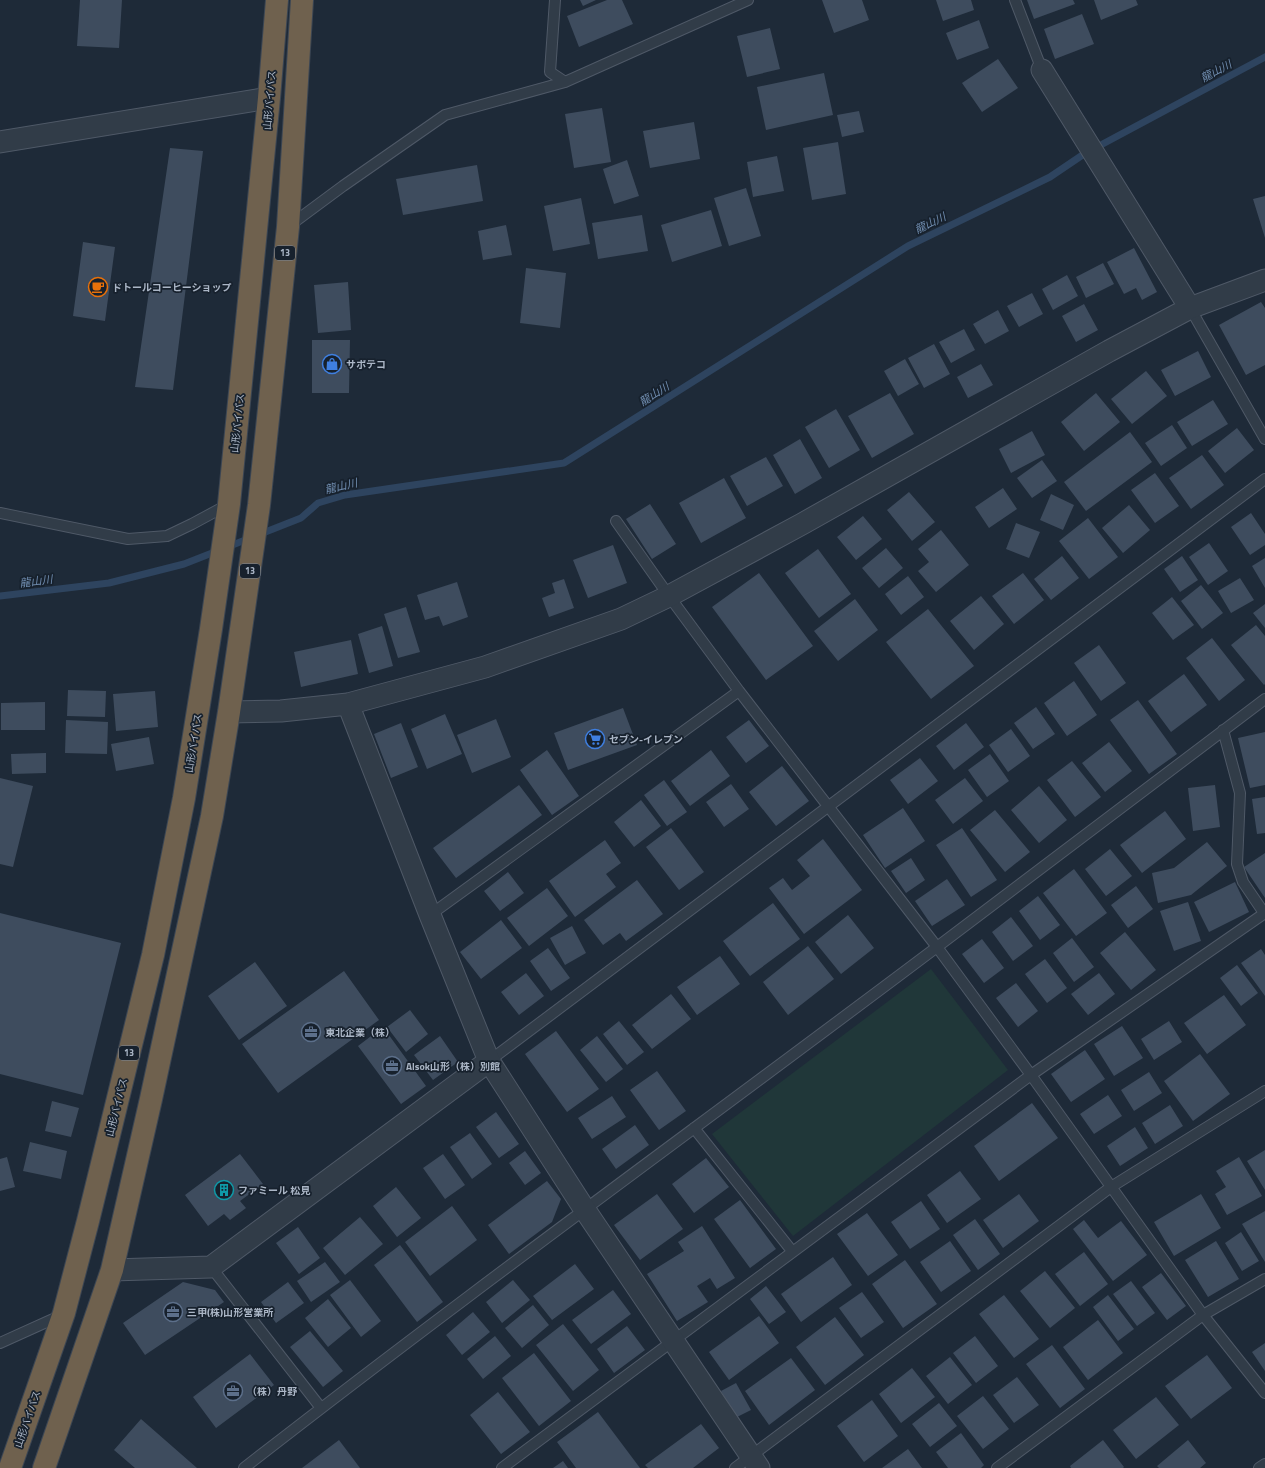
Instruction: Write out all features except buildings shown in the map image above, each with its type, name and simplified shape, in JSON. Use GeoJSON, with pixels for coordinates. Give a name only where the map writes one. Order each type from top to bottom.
{"type":"FeatureCollection","features":[{"type":"Feature","properties":{"kind":"highway","name":"山形バイパス"},"geometry":{"type":"LineString","coordinates":[[10,1468],[64,1313],[88,1222],[153,955],[184,798],[229,504],[269,98],[277,0]]}},
{"type":"Feature","properties":{"kind":"highway","name":"13"},"geometry":{"type":"LineString","coordinates":[[44,1468],[112,1270],[151,1099],[212,816],[229,712],[259,505],[288,227],[302,0]]}},
{"type":"Feature","properties":{"kind":"street"},"geometry":{"type":"LineString","coordinates":[[1042,70],[1190,308]]}},
{"type":"Feature","properties":{"kind":"street"},"geometry":{"type":"LineString","coordinates":[[0,142],[269,98]]}},
{"type":"Feature","properties":{"kind":"street"},"geometry":{"type":"LineString","coordinates":[[229,712],[281,711],[348,704],[485,667],[621,619],[669,596],[809,521],[1109,351],[1190,308],[1265,280]]}},
{"type":"Feature","properties":{"kind":"street"},"geometry":{"type":"LineString","coordinates":[[348,704],[430,916],[489,1061],[672,1341],[748,1464]]}},
{"type":"Feature","properties":{"kind":"street"},"geometry":{"type":"LineString","coordinates":[[112,1270],[211,1267],[489,1061]]}},
{"type":"Feature","properties":{"kind":"lane"},"geometry":{"type":"LineString","coordinates":[[555,0],[550,72],[565,82]]}},
{"type":"Feature","properties":{"kind":"lane"},"geometry":{"type":"LineString","coordinates":[[288,227],[343,186],[445,115],[565,82],[748,0]]}},
{"type":"Feature","properties":{"kind":"lane"},"geometry":{"type":"LineString","coordinates":[[1015,0],[1042,70]]}},
{"type":"Feature","properties":{"kind":"lane"},"geometry":{"type":"LineString","coordinates":[[1190,308],[1265,439]]}},
{"type":"Feature","properties":{"kind":"lane"},"geometry":{"type":"LineString","coordinates":[[489,1061],[1265,479]]}},
{"type":"Feature","properties":{"kind":"lane"},"geometry":{"type":"LineString","coordinates":[[0,513],[128,539],[167,536],[229,504]]}},
{"type":"Feature","properties":{"kind":"lane"},"geometry":{"type":"LineString","coordinates":[[616,520],[669,596],[739,691],[937,947],[1203,1315],[1265,1393]]}},
{"type":"Feature","properties":{"kind":"lane"},"geometry":{"type":"LineString","coordinates":[[430,916],[739,691]]}},
{"type":"Feature","properties":{"kind":"lane"},"geometry":{"type":"LineString","coordinates":[[244,1468],[321,1408],[937,947],[1265,699]]}},
{"type":"Feature","properties":{"kind":"lane"},"geometry":{"type":"LineString","coordinates":[[502,1468],[792,1251],[1031,1075],[1264,913],[1243,882],[1237,864],[1240,793],[1223,730]]}},
{"type":"Feature","properties":{"kind":"lane"},"geometry":{"type":"LineString","coordinates":[[748,1464],[1111,1187],[1265,1091]]}},
{"type":"Feature","properties":{"kind":"lane"},"geometry":{"type":"LineString","coordinates":[[694,1128],[792,1251]]}},
{"type":"Feature","properties":{"kind":"lane"},"geometry":{"type":"LineString","coordinates":[[211,1267],[321,1408]]}},
{"type":"Feature","properties":{"kind":"lane"},"geometry":{"type":"LineString","coordinates":[[997,1468],[1203,1315],[1265,1279]]}},
{"type":"Feature","properties":{"kind":"lane"},"geometry":{"type":"LineString","coordinates":[[0,1343],[64,1313]]}},
{"type":"Feature","properties":{"kind":"lane"},"geometry":{"type":"LineString","coordinates":[[1259,1468],[1265,1464]]}},
{"type":"Feature","properties":{"kind":"green space"},"geometry":{"type":"Polygon","coordinates":[[[931,969],[1008,1070],[793,1236],[712,1134],[931,969]]]}},
{"type":"Feature","properties":{"kind":"waterway","name":"龍山川"},"geometry":{"type":"LineString","coordinates":[[0,596],[109,583],[184,564],[301,518],[318,503],[345,495],[564,463],[908,246],[1050,177],[1084,154],[1265,57]]}},
{"type":"Feature","properties":{"kind":"place","name":"ドトールコーヒーショップ"},"geometry":{"type":"Point","coordinates":[98,287]}},
{"type":"Feature","properties":{"kind":"place","name":"サポテコ"},"geometry":{"type":"Point","coordinates":[332,364]}},
{"type":"Feature","properties":{"kind":"place","name":"セブン-イレブン"},"geometry":{"type":"Point","coordinates":[595,739]}},
{"type":"Feature","properties":{"kind":"place","name":"東北企業（株）"},"geometry":{"type":"Point","coordinates":[311,1032]}},
{"type":"Feature","properties":{"kind":"place","name":"Alsok山形（株）別館"},"geometry":{"type":"Point","coordinates":[392,1066]}},
{"type":"Feature","properties":{"kind":"place","name":"ファミール 松見"},"geometry":{"type":"Point","coordinates":[224,1190]}},
{"type":"Feature","properties":{"kind":"place","name":"三甲(株)山形営業所"},"geometry":{"type":"Point","coordinates":[173,1312]}},
{"type":"Feature","properties":{"kind":"place","name":"（株）丹野"},"geometry":{"type":"Point","coordinates":[233,1391]}}]}
